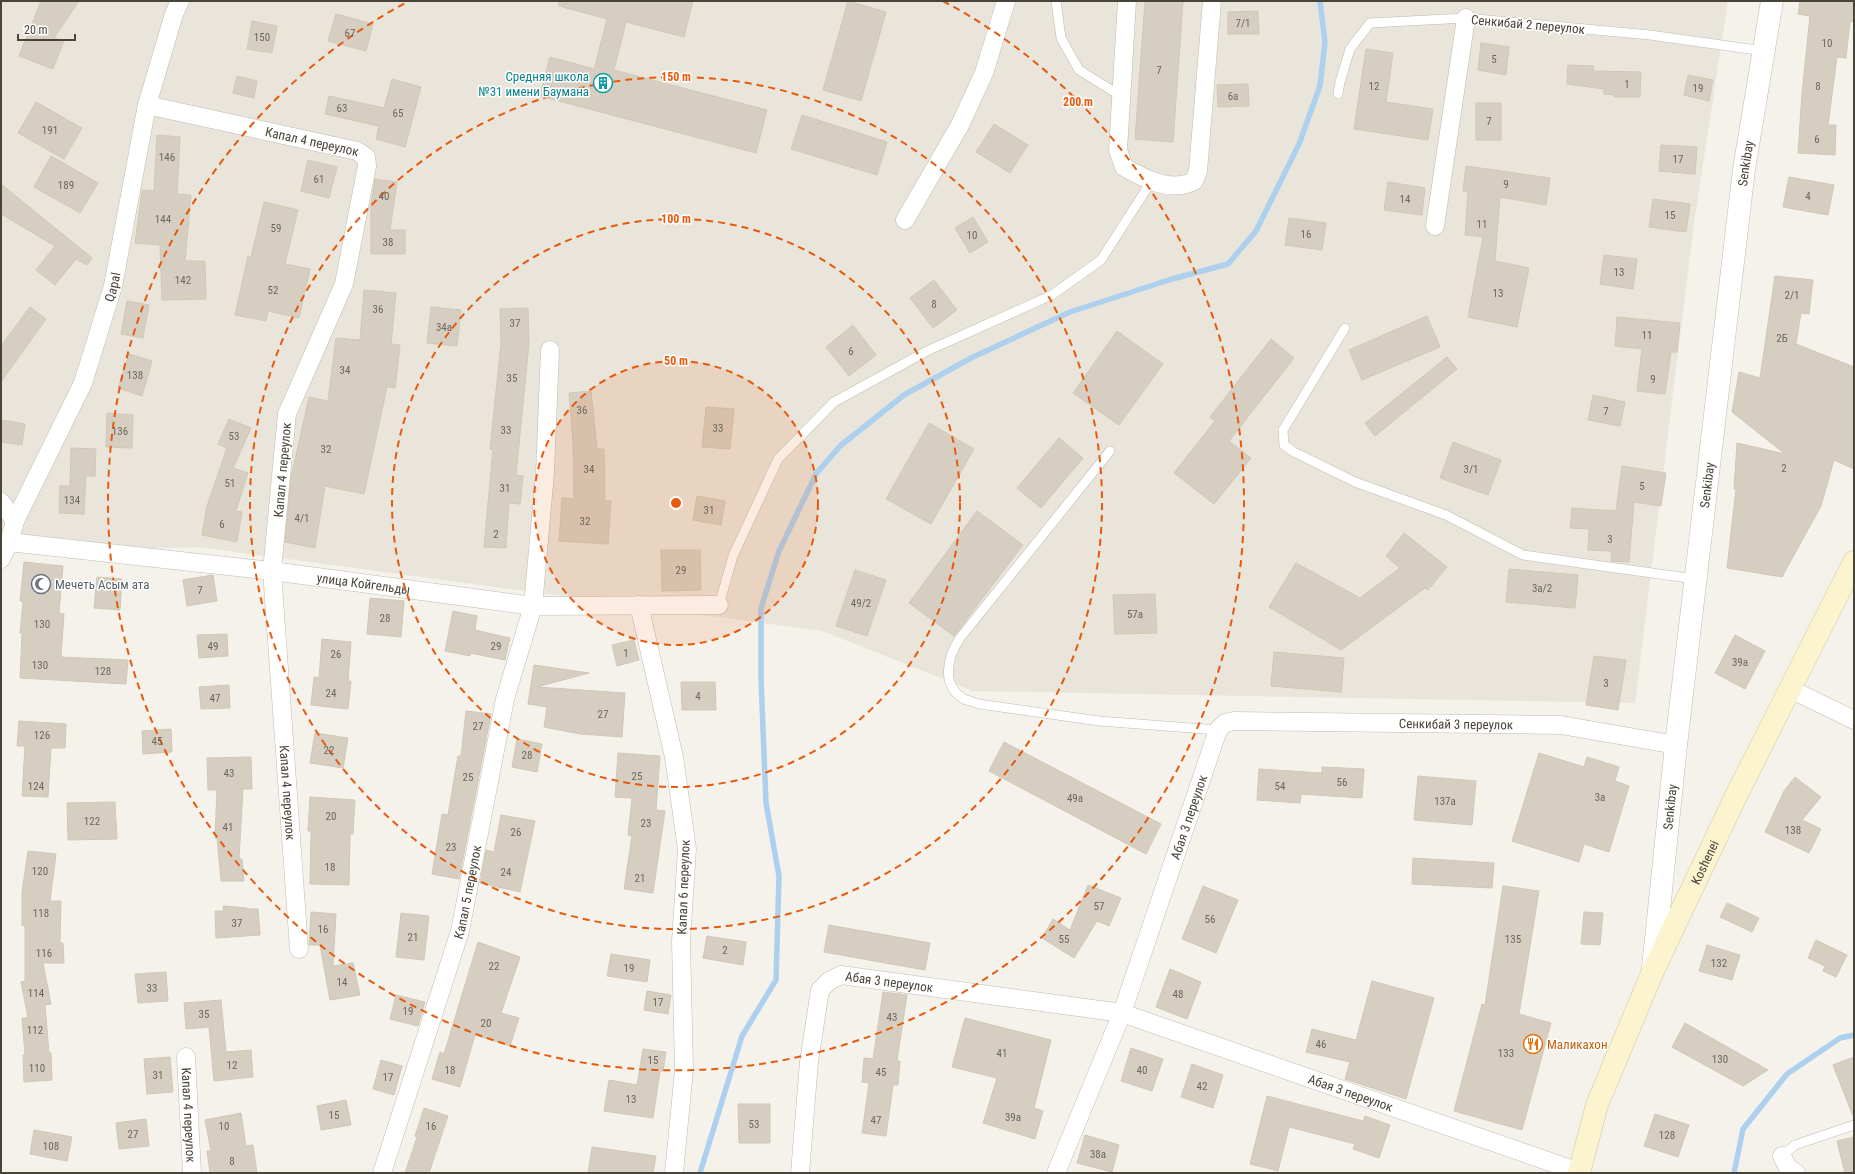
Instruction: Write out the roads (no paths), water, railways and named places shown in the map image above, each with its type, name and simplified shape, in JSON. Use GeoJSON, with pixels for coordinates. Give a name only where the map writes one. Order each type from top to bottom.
{"type":"FeatureCollection","features":[{"type":"Feature","properties":{"kind":"main road","name":"Koshenei"},"geometry":{"type":"LineString","coordinates":[[1579,1173],[1597,1105],[1653,971],[1736,796],[1854,562]]}},
{"type":"Feature","properties":{"kind":"street","name":"Qapal"},"geometry":{"type":"LineString","coordinates":[[1,559],[9,542],[15,520],[83,383],[114,286],[147,105],[174,14],[180,1]]}},
{"type":"Feature","properties":{"kind":"street"},"geometry":{"type":"LineString","coordinates":[[905,220],[960,124],[984,73],[1006,1]]}},
{"type":"Feature","properties":{"kind":"street"},"geometry":{"type":"LineString","coordinates":[[1127,1],[1118,150],[1124,167],[1151,182],[1184,186],[1194,181],[1198,170],[1212,1]]}},
{"type":"Feature","properties":{"kind":"street","name":"Senkibay"},"geometry":{"type":"LineString","coordinates":[[1653,971],[1676,745],[1744,169],[1772,1]]}},
{"type":"Feature","properties":{"kind":"street"},"geometry":{"type":"LineString","coordinates":[[1435,226],[1466,18]]}},
{"type":"Feature","properties":{"kind":"street","name":"Капал 4 переулок"},"geometry":{"type":"LineString","coordinates":[[147,105],[357,151],[366,157],[367,166],[344,284],[287,414],[272,571],[299,949]]}},
{"type":"Feature","properties":{"kind":"street","name":"Капал 5 переулок"},"geometry":{"type":"LineString","coordinates":[[382,1173],[460,932],[505,699],[533,606],[545,473],[550,350]]}},
{"type":"Feature","properties":{"kind":"street"},"geometry":{"type":"LineString","coordinates":[[1,502],[15,520]]}},
{"type":"Feature","properties":{"kind":"street","name":"улица Койгельды"},"geometry":{"type":"LineString","coordinates":[[9,542],[272,571],[533,606],[719,605]]}},
{"type":"Feature","properties":{"kind":"street","name":"Капал 6 переулок"},"geometry":{"type":"LineString","coordinates":[[639,605],[674,757],[687,849],[681,941],[684,1070],[674,1173]]}},
{"type":"Feature","properties":{"kind":"street"},"geometry":{"type":"LineString","coordinates":[[1790,689],[1854,720]]}},
{"type":"Feature","properties":{"kind":"street","name":"Сенкибай 3 переулок"},"geometry":{"type":"LineString","coordinates":[[1218,730],[1225,723],[1234,721],[1561,725],[1676,745]]}},
{"type":"Feature","properties":{"kind":"street","name":"Абая 3 переулок"},"geometry":{"type":"LineString","coordinates":[[1056,1173],[1122,1013],[1218,730]]}},
{"type":"Feature","properties":{"kind":"street","name":"Абая 3 переулок"},"geometry":{"type":"LineString","coordinates":[[800,1173],[809,1062],[820,990],[829,981],[841,975],[1122,1013],[1579,1173]]}},
{"type":"Feature","properties":{"kind":"street","name":"Капал 4 переулок"},"geometry":{"type":"LineString","coordinates":[[186,1057],[192,1173]]}},
{"type":"Feature","properties":{"kind":"street"},"geometry":{"type":"LineString","coordinates":[[1782,1156],[1788,1168],[1796,1173]]}},
{"type":"Feature","properties":{"kind":"lane"},"geometry":{"type":"LineString","coordinates":[[1056,1],[1061,38],[1079,70],[1121,96]]}},
{"type":"Feature","properties":{"kind":"lane","name":"Сенкибай 2 переулок"},"geometry":{"type":"LineString","coordinates":[[1338,94],[1350,49],[1370,24],[1466,18],[1650,35],[1764,51]]}},
{"type":"Feature","properties":{"kind":"lane"},"geometry":{"type":"LineString","coordinates":[[719,605],[732,556],[778,459],[834,402],[927,351],[1052,295],[1101,260],[1151,182]]}},
{"type":"Feature","properties":{"kind":"lane"},"geometry":{"type":"LineString","coordinates":[[1345,328],[1283,430],[1284,444],[1294,452],[1355,482],[1446,515],[1523,555],[1695,579]]}},
{"type":"Feature","properties":{"kind":"lane"},"geometry":{"type":"LineString","coordinates":[[1110,451],[960,638],[952,650],[948,664],[948,676],[953,688],[964,698],[979,704],[1099,721],[1218,730]]}},
{"type":"Feature","properties":{"kind":"lane"},"geometry":{"type":"LineString","coordinates":[[1782,1156],[1795,1145],[1854,1125]]}},
{"type":"Feature","properties":{"kind":"waterway"},"geometry":{"type":"LineString","coordinates":[[700,1173],[742,1036],[776,980],[779,876],[766,803],[761,679],[761,608],[779,551],[816,474],[840,446],[904,395],[971,358],[1070,312],[1172,279],[1228,264],[1256,231],[1299,144],[1320,86],[1325,42],[1320,1]]}},
{"type":"Feature","properties":{"kind":"waterway"},"geometry":{"type":"LineString","coordinates":[[1734,1173],[1743,1129],[1787,1074],[1840,1038],[1854,1035]]}},
{"type":"Feature","properties":{"kind":"place","name":"Средняя школа №31 имени Баумана"},"geometry":{"type":"Point","coordinates":[603,83]}},
{"type":"Feature","properties":{"kind":"place","name":"Мечеть Асым ата"},"geometry":{"type":"Point","coordinates":[41,584]}},
{"type":"Feature","properties":{"kind":"place","name":"Маликахон"},"geometry":{"type":"Point","coordinates":[1533,1044]}}]}
